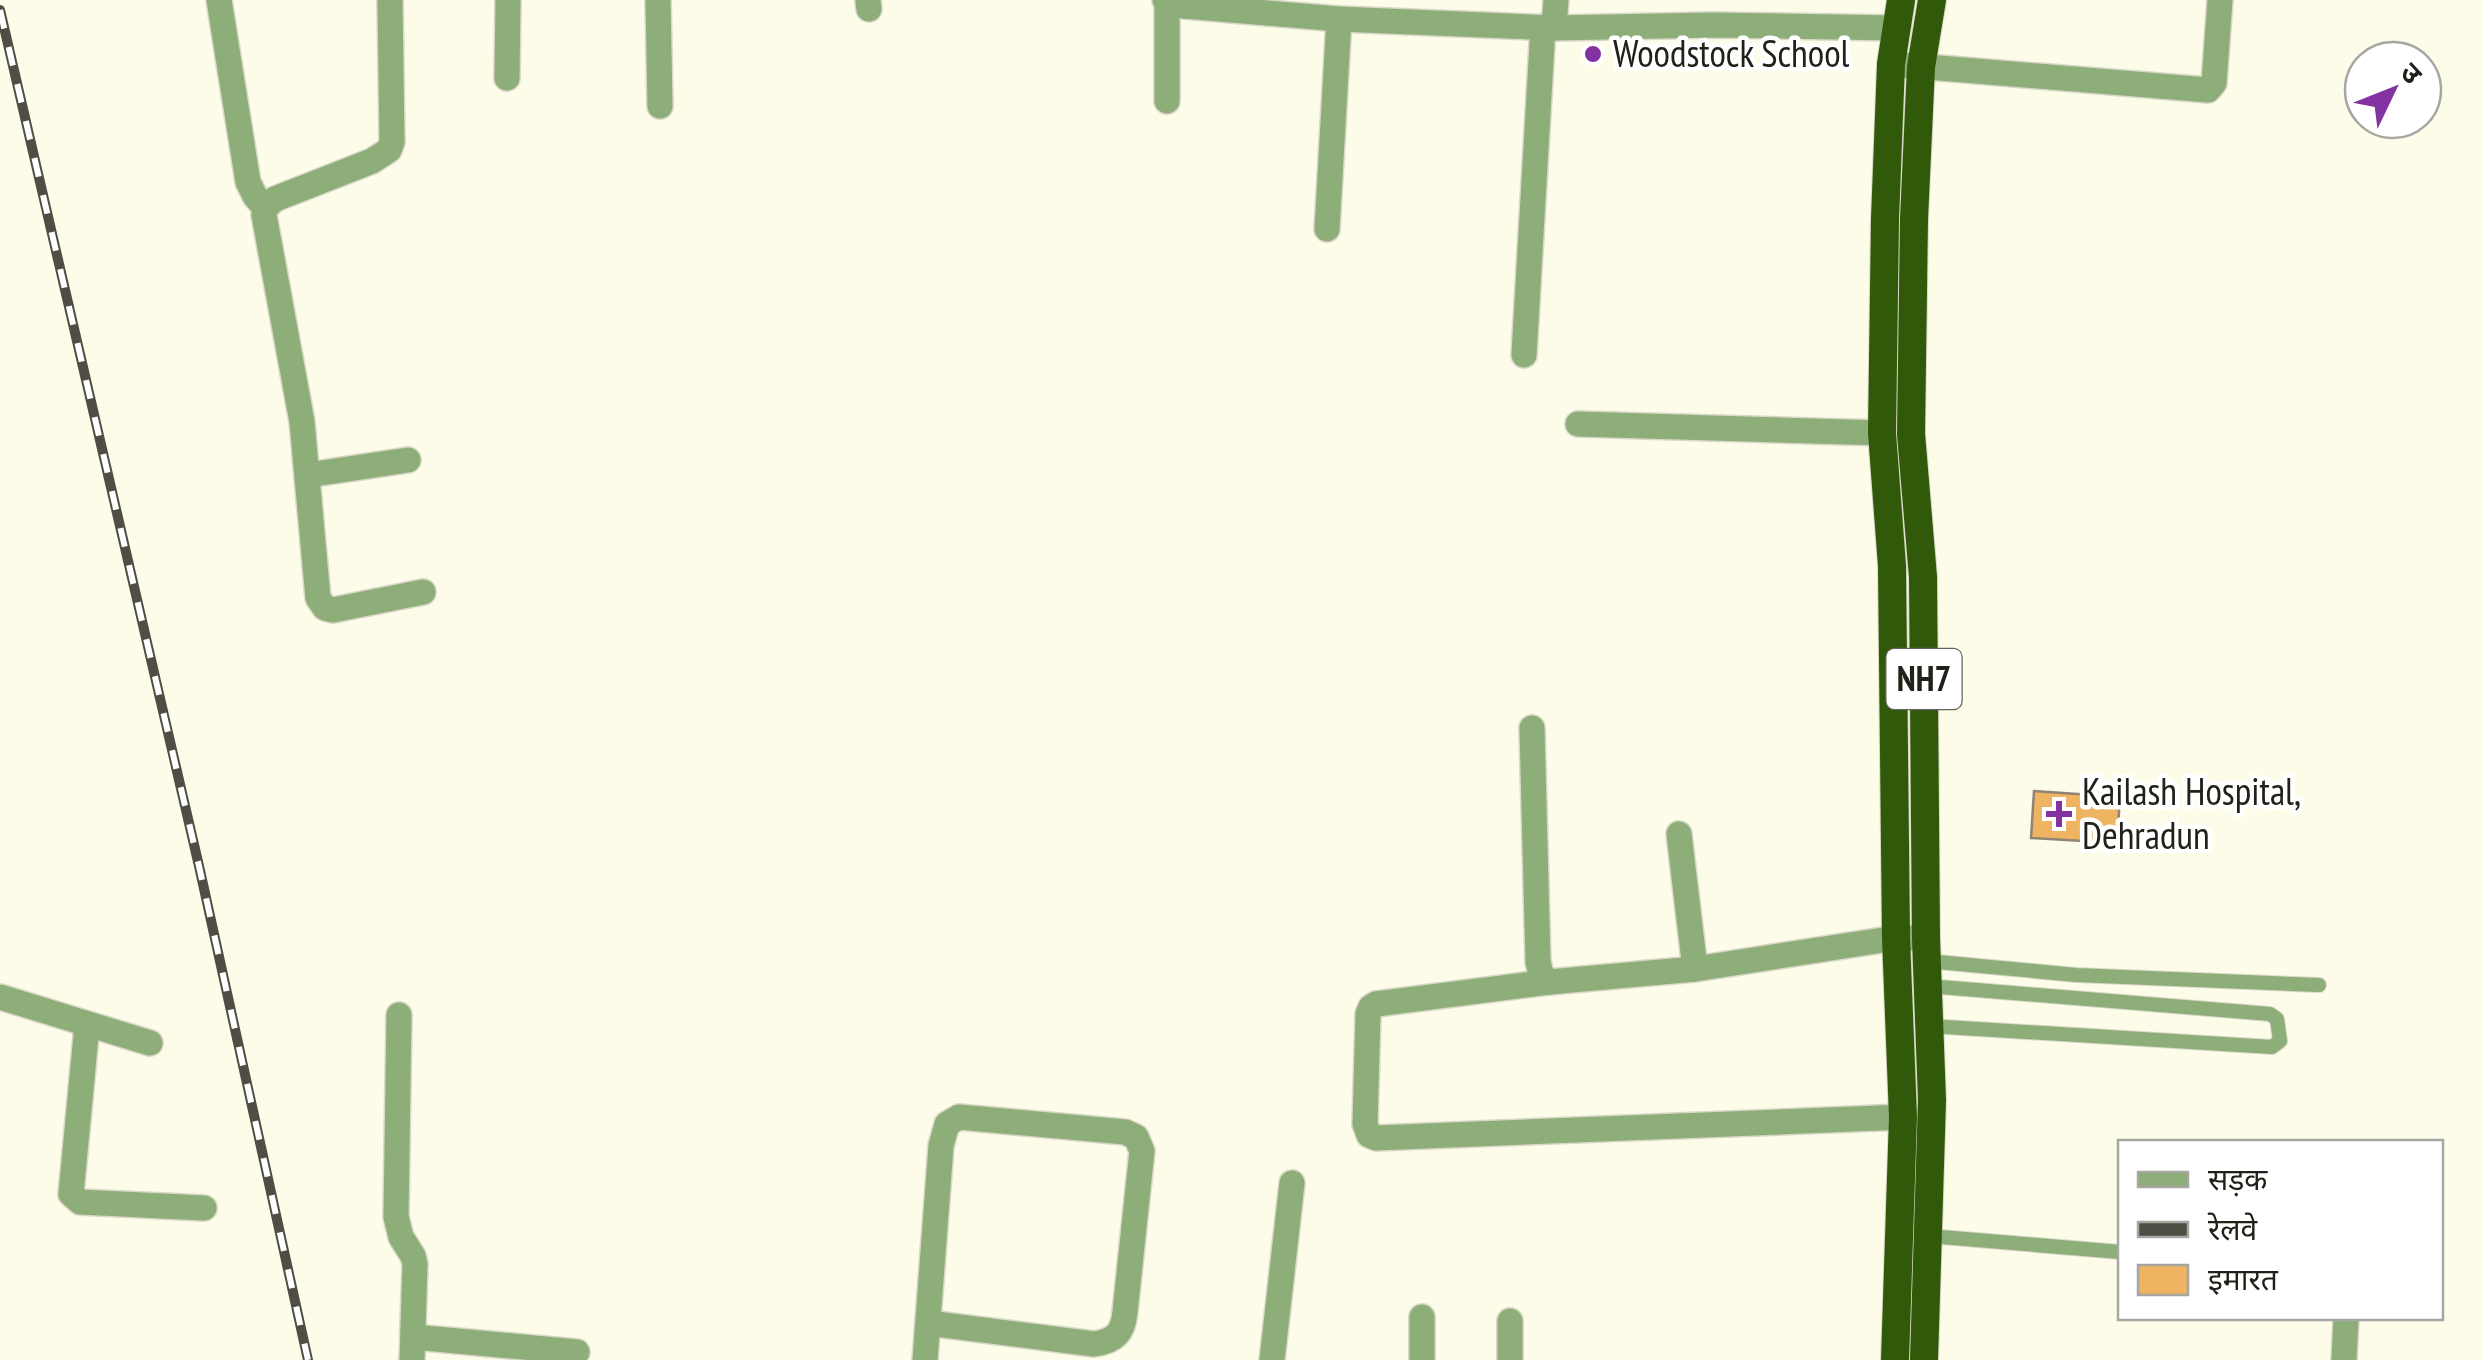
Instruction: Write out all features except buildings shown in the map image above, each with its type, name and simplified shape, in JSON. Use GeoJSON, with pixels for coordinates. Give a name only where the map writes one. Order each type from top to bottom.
{"type":"FeatureCollection","features":[{"type":"Feature","properties":{"kind":"highway","name":"NH7"},"geometry":{"type":"LineString","coordinates":[[1924,1360],[1932,1100],[1926,961],[1923,577],[1912,434],[1914,219],[1921,67],[1932,0]]}},
{"type":"Feature","properties":{"kind":"highway","name":"NH7"},"geometry":{"type":"LineString","coordinates":[[1894,1360],[1902,1117],[1892,566],[1882,433],[1885,219],[1891,64],[1898,14]]}},
{"type":"Feature","properties":{"kind":"street"},"geometry":{"type":"LineString","coordinates":[[219,0],[248,182],[265,208]]}},
{"type":"Feature","properties":{"kind":"street"},"geometry":{"type":"LineString","coordinates":[[390,0],[389,150],[372,161],[275,199],[265,208],[264,215],[302,422],[318,598],[325,608],[333,610],[422,592]]}},
{"type":"Feature","properties":{"kind":"street"},"geometry":{"type":"LineString","coordinates":[[507,78],[508,0]]}},
{"type":"Feature","properties":{"kind":"street"},"geometry":{"type":"LineString","coordinates":[[658,0],[660,106]]}},
{"type":"Feature","properties":{"kind":"street"},"geometry":{"type":"LineString","coordinates":[[1524,356],[1549,28],[1556,0]]}},
{"type":"Feature","properties":{"kind":"street"},"geometry":{"type":"LineString","coordinates":[[1891,64],[2208,90],[2214,83],[2220,0]]}},
{"type":"Feature","properties":{"kind":"street"},"geometry":{"type":"LineString","coordinates":[[1167,102],[1166,2],[1549,28],[1712,12],[1898,14]]}},
{"type":"Feature","properties":{"kind":"street"},"geometry":{"type":"LineString","coordinates":[[1327,229],[1347,12]]}},
{"type":"Feature","properties":{"kind":"street"},"geometry":{"type":"LineString","coordinates":[[1578,424],[1882,433]]}},
{"type":"Feature","properties":{"kind":"street"},"geometry":{"type":"LineString","coordinates":[[308,476],[408,460]]}},
{"type":"Feature","properties":{"kind":"street"},"geometry":{"type":"LineString","coordinates":[[1532,728],[1538,962],[1548,982]]}},
{"type":"Feature","properties":{"kind":"street"},"geometry":{"type":"LineString","coordinates":[[1678,834],[1695,969]]}},
{"type":"Feature","properties":{"kind":"street"},"geometry":{"type":"LineString","coordinates":[[1902,1117],[1376,1138],[1369,1135],[1365,1124],[1368,1014],[1376,1004],[1548,982],[1695,969],[1896,938],[1926,961]]}},
{"type":"Feature","properties":{"kind":"street"},"geometry":{"type":"LineString","coordinates":[[0,997],[150,1043]]}},
{"type":"Feature","properties":{"kind":"street"},"geometry":{"type":"LineString","coordinates":[[398,1015],[396,1218],[415,1264],[413,1348],[576,1352]]}},
{"type":"Feature","properties":{"kind":"street"},"geometry":{"type":"LineString","coordinates":[[87,1025],[72,1194],[80,1202],[204,1208]]}},
{"type":"Feature","properties":{"kind":"street"},"geometry":{"type":"LineString","coordinates":[[924,1360],[941,1146],[947,1124],[959,1118],[1136,1136],[1142,1151],[1124,1322],[1114,1338],[1094,1344],[928,1323]]}},
{"type":"Feature","properties":{"kind":"street"},"geometry":{"type":"LineString","coordinates":[[1272,1360],[1292,1183]]}},
{"type":"Feature","properties":{"kind":"street"},"geometry":{"type":"LineString","coordinates":[[1422,1317],[1422,1360]]}},
{"type":"Feature","properties":{"kind":"street"},"geometry":{"type":"LineString","coordinates":[[2344,1360],[2346,1320]]}},
{"type":"Feature","properties":{"kind":"street"},"geometry":{"type":"LineString","coordinates":[[1510,1321],[1510,1360]]}},
{"type":"Feature","properties":{"kind":"lane"},"geometry":{"type":"LineString","coordinates":[[1926,961],[2076,974],[2319,985]]}},
{"type":"Feature","properties":{"kind":"lane"},"geometry":{"type":"LineString","coordinates":[[1926,961],[2270,1014],[2277,1019],[2280,1040],[2272,1047],[1929,1026]]}},
{"type":"Feature","properties":{"kind":"lane"},"geometry":{"type":"LineString","coordinates":[[1928,1236],[2118,1252]]}},
{"type":"Feature","properties":{"kind":"railway"},"geometry":{"type":"LineString","coordinates":[[0,10],[199,866],[308,1360]]}},
{"type":"Feature","properties":{"kind":"place","name":"Woodstock School"},"geometry":{"type":"Point","coordinates":[1593,54]}},
{"type":"Feature","properties":{"kind":"place","name":"Kailash Hospital, Dehradun"},"geometry":{"type":"Point","coordinates":[2059,814]}}]}
